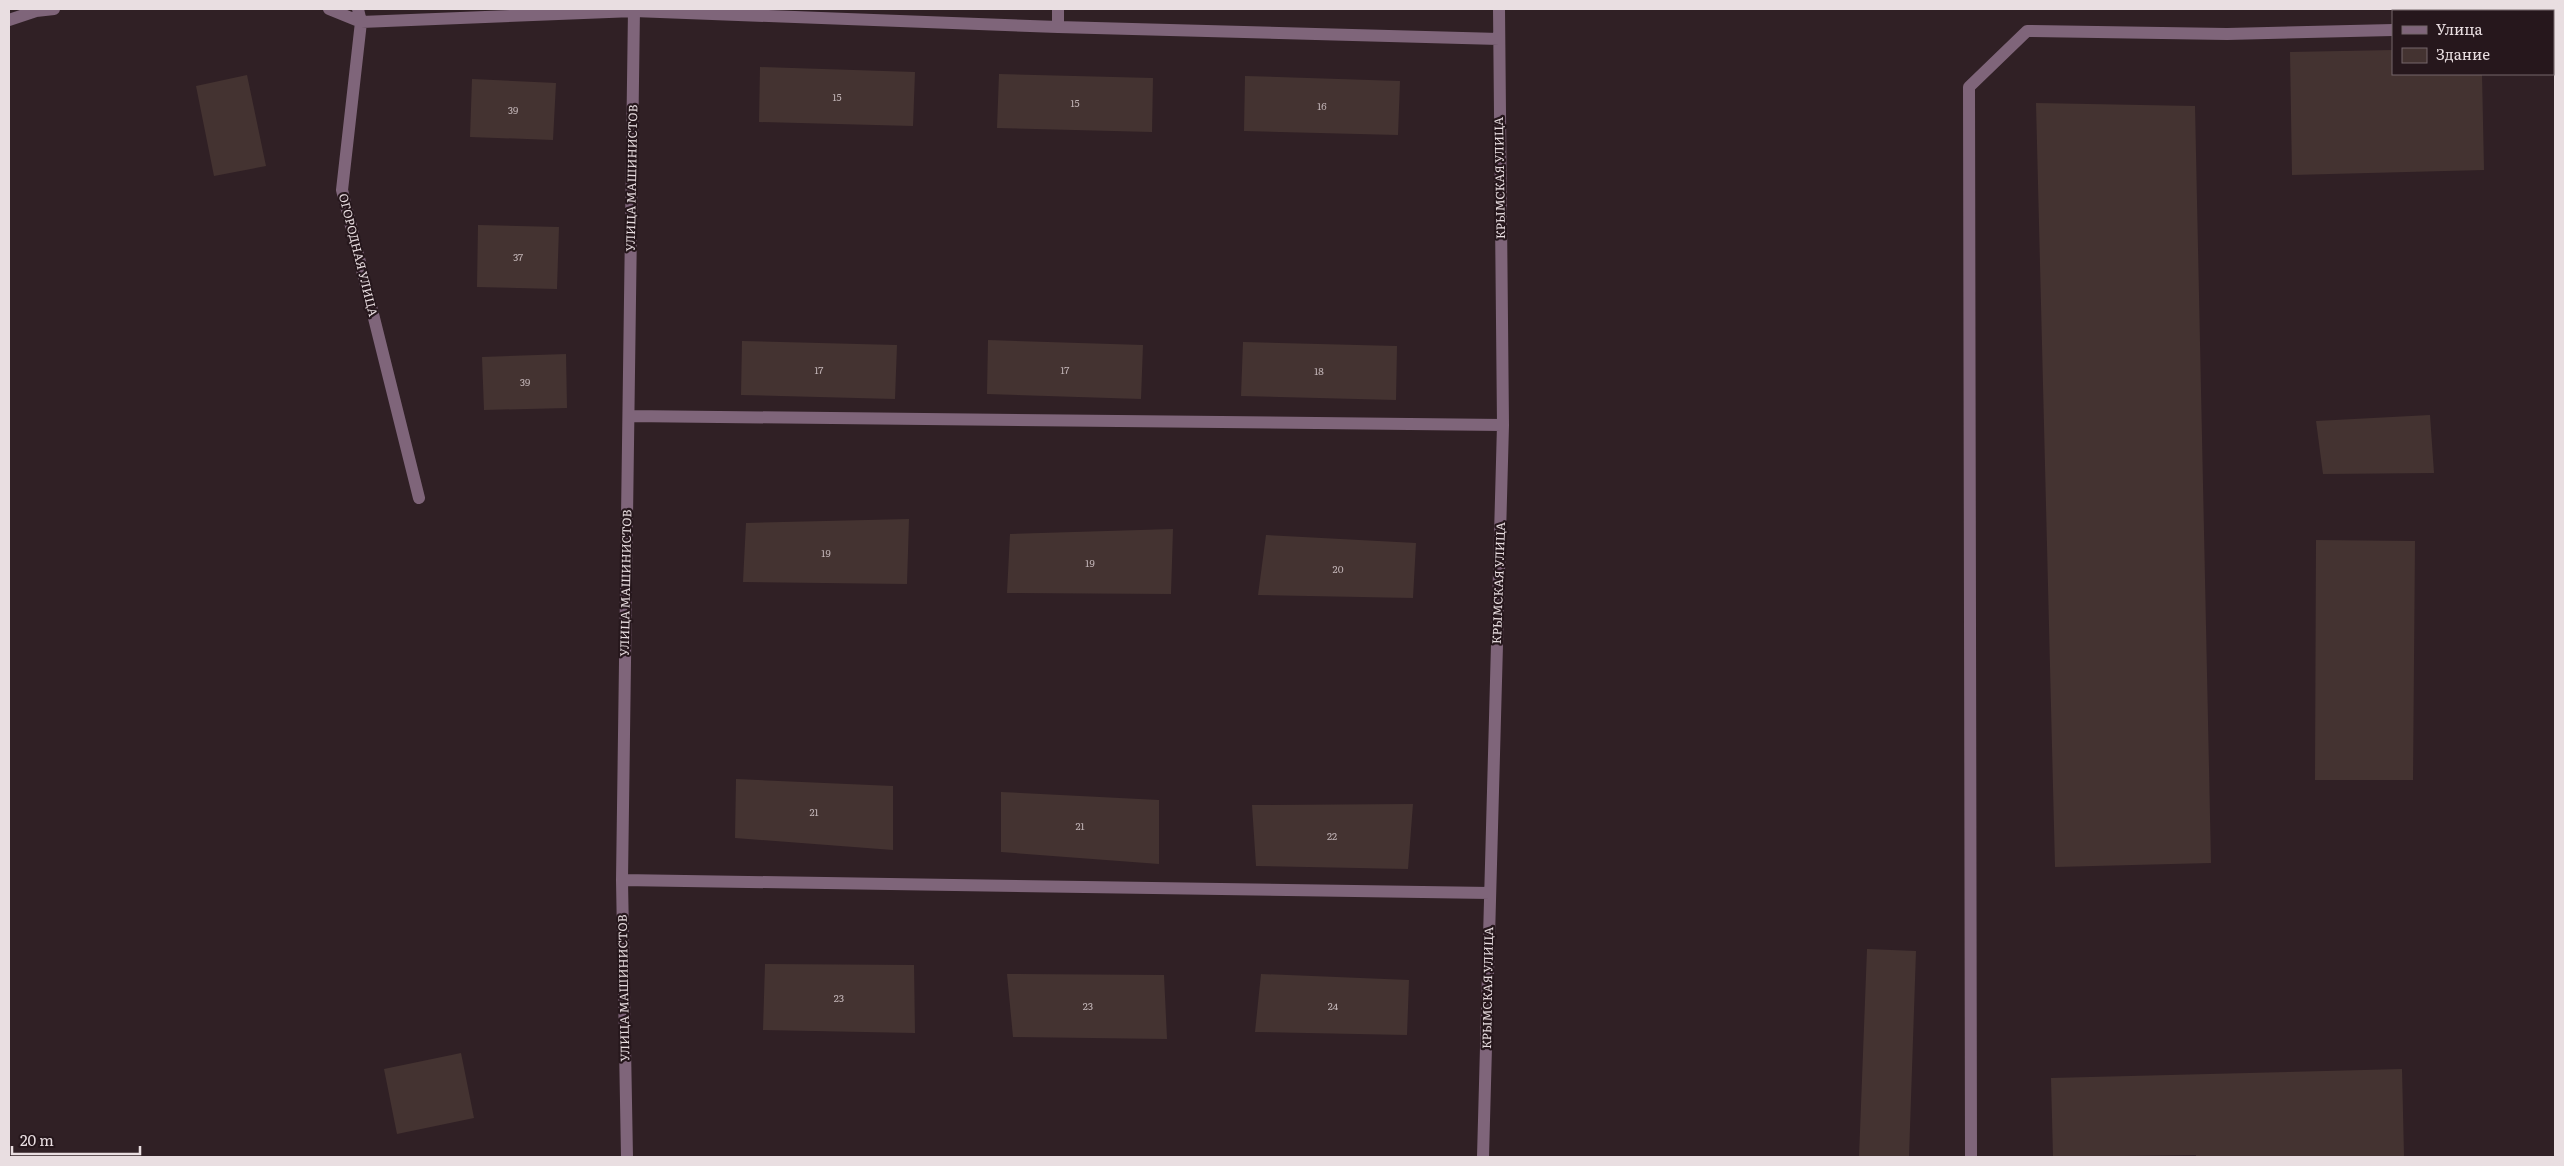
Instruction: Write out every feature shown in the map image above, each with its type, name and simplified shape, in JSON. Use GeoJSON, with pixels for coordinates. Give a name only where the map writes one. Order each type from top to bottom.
{"type":"FeatureCollection","features":[{"type":"Feature","properties":{"kind":"street"},"geometry":{"type":"LineString","coordinates":[[9,20],[36,11],[54,9]]}},
{"type":"Feature","properties":{"kind":"street"},"geometry":{"type":"LineString","coordinates":[[329,9],[361,22],[634,10],[1058,27],[1499,39]]}},
{"type":"Feature","properties":{"kind":"street","name":"ОГОРОДНАЯ УЛИЦА"},"geometry":{"type":"LineString","coordinates":[[358,9],[361,22],[342,190],[419,498]]}},
{"type":"Feature","properties":{"kind":"street"},"geometry":{"type":"LineString","coordinates":[[1058,9],[1058,27]]}},
{"type":"Feature","properties":{"kind":"street","name":"КРЫМСКАЯ УЛИЦА"},"geometry":{"type":"LineString","coordinates":[[1484,1157],[1503,425],[1499,9]]}},
{"type":"Feature","properties":{"kind":"street","name":"УЛИЦА МАШИНИСТОВ"},"geometry":{"type":"LineString","coordinates":[[627,1157],[622,880],[634,10]]}},
{"type":"Feature","properties":{"kind":"street"},"geometry":{"type":"LineString","coordinates":[[1971,1157],[1969,88],[2027,31],[2227,34],[2392,30]]}},
{"type":"Feature","properties":{"kind":"street"},"geometry":{"type":"LineString","coordinates":[[628,416],[1503,425]]}},
{"type":"Feature","properties":{"kind":"street"},"geometry":{"type":"LineString","coordinates":[[622,880],[1490,893]]}},
{"type":"Feature","properties":{"kind":"building"},"geometry":{"type":"Polygon","coordinates":[[[2392,50],[2392,75],[2482,75],[2484,170],[2292,175],[2290,52],[2392,50]]]}},
{"type":"Feature","properties":{"kind":"building"},"geometry":{"type":"Polygon","coordinates":[[[760,67],[915,72],[913,126],[759,122],[760,67]]]}},
{"type":"Feature","properties":{"kind":"building"},"geometry":{"type":"Polygon","coordinates":[[[999,74],[1153,78],[1152,132],[997,128],[999,74]]]}},
{"type":"Feature","properties":{"kind":"building"},"geometry":{"type":"Polygon","coordinates":[[[247,75],[266,166],[214,176],[196,86],[247,75]]]}},
{"type":"Feature","properties":{"kind":"building"},"geometry":{"type":"Polygon","coordinates":[[[1245,76],[1400,81],[1398,135],[1244,131],[1245,76]]]}},
{"type":"Feature","properties":{"kind":"building"},"geometry":{"type":"Polygon","coordinates":[[[472,79],[556,83],[553,140],[470,137],[472,79]]]}},
{"type":"Feature","properties":{"kind":"building"},"geometry":{"type":"Polygon","coordinates":[[[2036,103],[2195,106],[2211,863],[2055,867],[2036,103]]]}},
{"type":"Feature","properties":{"kind":"building"},"geometry":{"type":"Polygon","coordinates":[[[478,225],[559,227],[557,289],[477,287],[478,225]]]}},
{"type":"Feature","properties":{"kind":"building"},"geometry":{"type":"Polygon","coordinates":[[[988,340],[1143,345],[1141,399],[987,394],[988,340]]]}},
{"type":"Feature","properties":{"kind":"building"},"geometry":{"type":"Polygon","coordinates":[[[742,341],[897,345],[895,399],[741,395],[742,341]]]}},
{"type":"Feature","properties":{"kind":"building"},"geometry":{"type":"Polygon","coordinates":[[[1243,342],[1397,346],[1396,400],[1241,396],[1243,342]]]}},
{"type":"Feature","properties":{"kind":"building"},"geometry":{"type":"Polygon","coordinates":[[[566,354],[567,408],[484,410],[482,357],[566,354]]]}},
{"type":"Feature","properties":{"kind":"building"},"geometry":{"type":"Polygon","coordinates":[[[2430,415],[2434,473],[2323,474],[2316,421],[2430,415]]]}},
{"type":"Feature","properties":{"kind":"building"},"geometry":{"type":"Polygon","coordinates":[[[909,519],[907,584],[743,582],[746,523],[909,519]]]}},
{"type":"Feature","properties":{"kind":"building"},"geometry":{"type":"Polygon","coordinates":[[[1173,529],[1171,594],[1007,593],[1010,534],[1173,529]]]}},
{"type":"Feature","properties":{"kind":"building"},"geometry":{"type":"Polygon","coordinates":[[[1266,535],[1416,543],[1413,598],[1258,595],[1266,535]]]}},
{"type":"Feature","properties":{"kind":"building"},"geometry":{"type":"Polygon","coordinates":[[[2316,540],[2415,541],[2413,780],[2315,780],[2316,540]]]}},
{"type":"Feature","properties":{"kind":"building"},"geometry":{"type":"Polygon","coordinates":[[[736,779],[893,786],[893,850],[735,838],[736,779]]]}},
{"type":"Feature","properties":{"kind":"building"},"geometry":{"type":"Polygon","coordinates":[[[1001,792],[1159,800],[1159,864],[1001,852],[1001,792]]]}},
{"type":"Feature","properties":{"kind":"building"},"geometry":{"type":"Polygon","coordinates":[[[1413,804],[1408,869],[1256,866],[1252,805],[1413,804]]]}},
{"type":"Feature","properties":{"kind":"building"},"geometry":{"type":"Polygon","coordinates":[[[1867,949],[1916,951],[1909,1157],[1859,1157],[1867,949]]]}},
{"type":"Feature","properties":{"kind":"building"},"geometry":{"type":"Polygon","coordinates":[[[765,964],[914,965],[915,1033],[763,1030],[765,964]]]}},
{"type":"Feature","properties":{"kind":"building"},"geometry":{"type":"Polygon","coordinates":[[[1007,974],[1164,975],[1167,1039],[1013,1037],[1007,974]]]}},
{"type":"Feature","properties":{"kind":"building"},"geometry":{"type":"Polygon","coordinates":[[[1261,974],[1409,980],[1407,1035],[1255,1032],[1261,974]]]}},
{"type":"Feature","properties":{"kind":"building"},"geometry":{"type":"Polygon","coordinates":[[[461,1053],[474,1118],[397,1134],[384,1069],[461,1053]]]}},
{"type":"Feature","properties":{"kind":"building"},"geometry":{"type":"Polygon","coordinates":[[[2402,1069],[2404,1156],[2196,1157],[2196,1155],[2053,1157],[2051,1078],[2402,1069]]]}}]}
